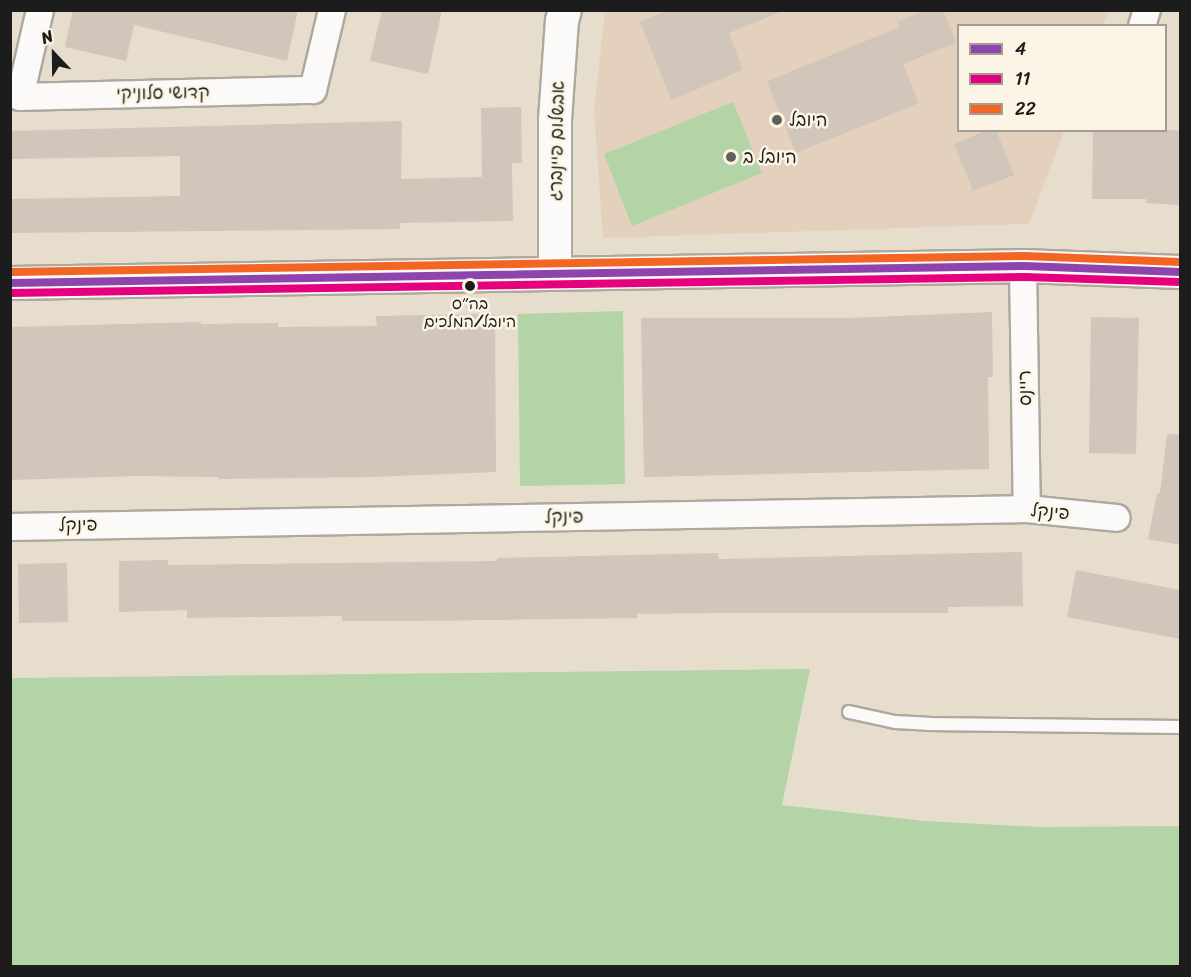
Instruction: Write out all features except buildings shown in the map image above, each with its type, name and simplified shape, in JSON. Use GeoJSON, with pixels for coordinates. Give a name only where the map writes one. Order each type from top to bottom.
{"type":"FeatureCollection","features":[{"type":"Feature","properties":{"kind":"street","name":"קדושי סלוניקי"},"geometry":{"type":"LineString","coordinates":[[40,10],[20,97],[313,90],[332,10]]}},
{"type":"Feature","properties":{"kind":"street","name":"אבשלום פיינברג"},"geometry":{"type":"LineString","coordinates":[[555,272],[555,120],[562,21],[565,10]]}},
{"type":"Feature","properties":{"kind":"street"},"geometry":{"type":"LineString","coordinates":[[10,283],[555,272],[1023,266],[1180,272]]}},
{"type":"Feature","properties":{"kind":"street","name":"ריינס"},"geometry":{"type":"LineString","coordinates":[[1023,266],[1027,509]]}},
{"type":"Feature","properties":{"kind":"street","name":"פינקל"},"geometry":{"type":"LineString","coordinates":[[10,526],[1027,509],[1117,518]]}},
{"type":"Feature","properties":{"kind":"lane"},"geometry":{"type":"LineString","coordinates":[[849,712],[906,723],[1180,727]]}},
{"type":"Feature","properties":{"kind":"shaded area","name":"היובל"},"geometry":{"type":"Polygon","coordinates":[[[605,11],[1109,11],[1103,24],[957,24],[957,132],[1064,132],[1029,224],[603,238],[594,110],[605,11]]]}},
{"type":"Feature","properties":{"kind":"green space"},"geometry":{"type":"Polygon","coordinates":[[[733,102],[762,173],[632,226],[604,154],[733,102]]]}},
{"type":"Feature","properties":{"kind":"green space"},"geometry":{"type":"Polygon","coordinates":[[[623,311],[625,484],[520,486],[518,314],[623,311]]]}},
{"type":"Feature","properties":{"kind":"green space"},"geometry":{"type":"Polygon","coordinates":[[[810,669],[782,805],[924,821],[1039,827],[1180,826],[1180,966],[11,966],[11,678],[810,669]]]}},
{"type":"Feature","properties":{"kind":"transit line","name":"22"},"geometry":{"type":"LineString","coordinates":[[10,272],[1023,256],[1180,262]]}},
{"type":"Feature","properties":{"kind":"transit line","name":"4"},"geometry":{"type":"LineString","coordinates":[[10,283],[1023,266],[1180,272]]}},
{"type":"Feature","properties":{"kind":"transit line","name":"11"},"geometry":{"type":"LineString","coordinates":[[10,293],[1023,277],[1180,282]]}},
{"type":"Feature","properties":{"kind":"place","name":"היובל"},"geometry":{"type":"Point","coordinates":[777,120]}},
{"type":"Feature","properties":{"kind":"place","name":"היובל ב"},"geometry":{"type":"Point","coordinates":[731,157]}},
{"type":"Feature","properties":{"kind":"place","name":"בה״ס היובל/המלכים"},"geometry":{"type":"Point","coordinates":[470,286]}}]}
